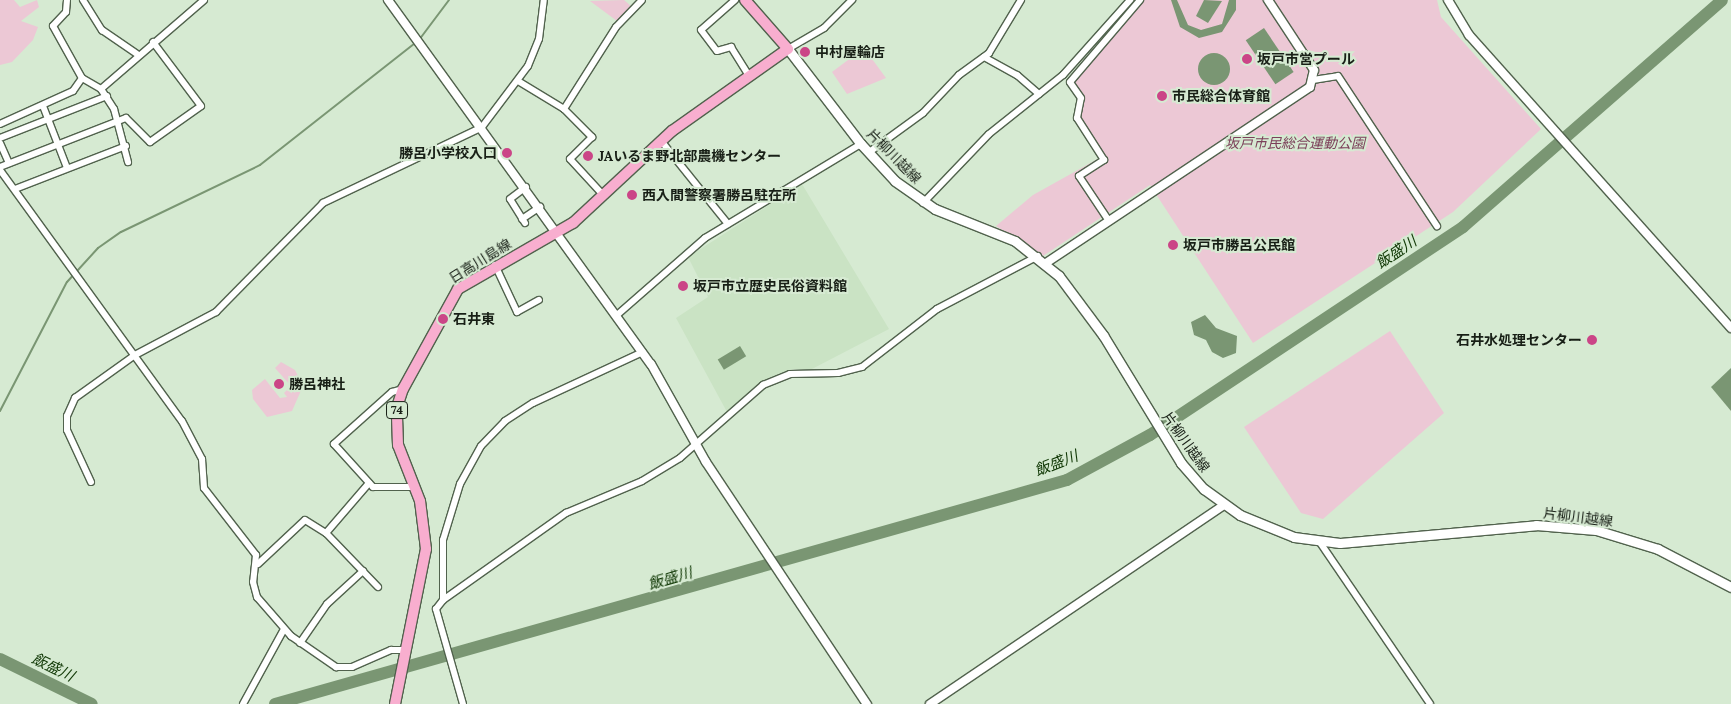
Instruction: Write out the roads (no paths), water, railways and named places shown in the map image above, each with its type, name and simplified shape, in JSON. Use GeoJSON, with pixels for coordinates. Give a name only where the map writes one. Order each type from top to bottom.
{"type":"FeatureCollection","features":[{"type":"Feature","properties":{"kind":"main road"},"geometry":{"type":"LineString","coordinates":[[745,0],[788,49]]}},
{"type":"Feature","properties":{"kind":"main road","name":"日高川島線"},"geometry":{"type":"LineString","coordinates":[[395,704],[426,549],[424,518],[396,427],[403,389],[452,296],[495,265],[558,232],[605,197],[662,142],[748,74],[788,49]]}},
{"type":"Feature","properties":{"kind":"main road","name":"片柳川越線"},"geometry":{"type":"LineString","coordinates":[[788,49],[868,153],[923,203],[993,230],[1038,256],[1072,290],[1103,335],[1166,442],[1224,505],[1280,532],[1319,541],[1566,527],[1640,542],[1731,586]]}},
{"type":"Feature","properties":{"kind":"street"},"geometry":{"type":"LineString","coordinates":[[67,0],[66,12],[53,26],[82,78],[101,88],[107,96],[119,120],[128,162]]}},
{"type":"Feature","properties":{"kind":"street"},"geometry":{"type":"LineString","coordinates":[[83,0],[102,30],[137,54]]}},
{"type":"Feature","properties":{"kind":"street"},"geometry":{"type":"LineString","coordinates":[[101,88],[137,54],[204,0]]}},
{"type":"Feature","properties":{"kind":"street"},"geometry":{"type":"LineString","coordinates":[[388,0],[526,187],[643,352],[696,445],[868,704]]}},
{"type":"Feature","properties":{"kind":"street"},"geometry":{"type":"LineString","coordinates":[[90,482],[70,440],[67,416],[86,387],[135,355],[216,312],[323,203],[482,127],[518,81],[539,39],[544,0]]}},
{"type":"Feature","properties":{"kind":"street"},"geometry":{"type":"LineString","coordinates":[[564,109],[616,27],[642,0]]}},
{"type":"Feature","properties":{"kind":"street"},"geometry":{"type":"LineString","coordinates":[[734,0],[701,30],[717,50],[731,47],[748,74]]}},
{"type":"Feature","properties":{"kind":"street"},"geometry":{"type":"LineString","coordinates":[[788,49],[824,28],[852,0]]}},
{"type":"Feature","properties":{"kind":"street"},"geometry":{"type":"LineString","coordinates":[[868,153],[924,113],[984,57],[1021,0]]}},
{"type":"Feature","properties":{"kind":"street"},"geometry":{"type":"LineString","coordinates":[[923,203],[982,140],[1081,57],[1130,0]]}},
{"type":"Feature","properties":{"kind":"street"},"geometry":{"type":"LineString","coordinates":[[1109,221],[1079,176],[1104,160],[1078,118],[1080,98],[1070,82],[1140,0]]}},
{"type":"Feature","properties":{"kind":"street"},"geometry":{"type":"LineString","coordinates":[[1046,263],[1300,94],[1313,80],[1314,70],[1268,0]]}},
{"type":"Feature","properties":{"kind":"street"},"geometry":{"type":"LineString","coordinates":[[1448,0],[1469,36],[1731,328]]}},
{"type":"Feature","properties":{"kind":"street"},"geometry":{"type":"LineString","coordinates":[[154,42],[201,106],[150,142],[128,120],[119,120],[0,168],[176,412],[202,459],[204,488],[249,542],[258,564],[254,592],[284,629],[300,642],[342,668],[394,649],[404,653]]}},
{"type":"Feature","properties":{"kind":"street"},"geometry":{"type":"LineString","coordinates":[[984,57],[1017,75],[1039,94]]}},
{"type":"Feature","properties":{"kind":"street"},"geometry":{"type":"LineString","coordinates":[[1313,80],[1338,76],[1437,226]]}},
{"type":"Feature","properties":{"kind":"street"},"geometry":{"type":"LineString","coordinates":[[0,124],[73,91],[82,78]]}},
{"type":"Feature","properties":{"kind":"street"},"geometry":{"type":"LineString","coordinates":[[518,81],[564,109],[592,137],[570,159],[605,197]]}},
{"type":"Feature","properties":{"kind":"street"},"geometry":{"type":"LineString","coordinates":[[0,138],[107,96]]}},
{"type":"Feature","properties":{"kind":"street"},"geometry":{"type":"LineString","coordinates":[[43,106],[68,168]]}},
{"type":"Feature","properties":{"kind":"street"},"geometry":{"type":"LineString","coordinates":[[662,142],[728,224]]}},
{"type":"Feature","properties":{"kind":"street"},"geometry":{"type":"LineString","coordinates":[[0,143],[9,163]]}},
{"type":"Feature","properties":{"kind":"street"},"geometry":{"type":"LineString","coordinates":[[617,315],[692,248],[728,224],[861,144]]}},
{"type":"Feature","properties":{"kind":"street"},"geometry":{"type":"LineString","coordinates":[[15,189],[126,146]]}},
{"type":"Feature","properties":{"kind":"street"},"geometry":{"type":"LineString","coordinates":[[526,187],[510,199],[524,221],[540,207]]}},
{"type":"Feature","properties":{"kind":"street"},"geometry":{"type":"LineString","coordinates":[[463,704],[436,609],[443,600],[544,526],[642,481],[696,445],[769,381],[790,374],[838,373],[862,367],[937,309],[1038,256]]}},
{"type":"Feature","properties":{"kind":"street"},"geometry":{"type":"LineString","coordinates":[[495,265],[517,312],[539,300]]}},
{"type":"Feature","properties":{"kind":"street"},"geometry":{"type":"LineString","coordinates":[[443,600],[443,540],[460,484],[481,446],[504,421],[533,403],[643,352]]}},
{"type":"Feature","properties":{"kind":"street"},"geometry":{"type":"LineString","coordinates":[[403,389],[392,392],[334,444],[369,482],[379,488],[414,487]]}},
{"type":"Feature","properties":{"kind":"street"},"geometry":{"type":"LineString","coordinates":[[326,533],[369,482]]}},
{"type":"Feature","properties":{"kind":"street"},"geometry":{"type":"LineString","coordinates":[[930,704],[1224,505]]}},
{"type":"Feature","properties":{"kind":"street"},"geometry":{"type":"LineString","coordinates":[[258,564],[305,520],[326,533],[378,587]]}},
{"type":"Feature","properties":{"kind":"street"},"geometry":{"type":"LineString","coordinates":[[1319,541],[1430,704]]}},
{"type":"Feature","properties":{"kind":"street"},"geometry":{"type":"LineString","coordinates":[[300,642],[327,604],[363,571]]}},
{"type":"Feature","properties":{"kind":"street"},"geometry":{"type":"LineString","coordinates":[[244,702],[284,629]]}},
{"type":"Feature","properties":{"kind":"waterway"},"geometry":{"type":"LineString","coordinates":[[419,40],[449,0]]}},
{"type":"Feature","properties":{"kind":"waterway","name":"飯盛川"},"geometry":{"type":"LineString","coordinates":[[275,704],[1067,480],[1150,435],[1463,227],[1722,0]]}},
{"type":"Feature","properties":{"kind":"waterway"},"geometry":{"type":"LineString","coordinates":[[0,411],[67,282],[98,248],[121,232],[260,165],[415,43]]}},
{"type":"Feature","properties":{"kind":"waterway","name":"飯盛川"},"geometry":{"type":"LineString","coordinates":[[0,659],[92,704]]}},
{"type":"Feature","properties":{"kind":"place","name":"中村屋輪店"},"geometry":{"type":"Point","coordinates":[805,52]}},
{"type":"Feature","properties":{"kind":"place","name":"坂戸市営プール"},"geometry":{"type":"Point","coordinates":[1247,59]}},
{"type":"Feature","properties":{"kind":"place","name":"市民総合体育館"},"geometry":{"type":"Point","coordinates":[1162,96]}},
{"type":"Feature","properties":{"kind":"place","name":"勝呂小学校入口"},"geometry":{"type":"Point","coordinates":[507,153]}},
{"type":"Feature","properties":{"kind":"place","name":"JAいるま野北部農機センター"},"geometry":{"type":"Point","coordinates":[588,156]}},
{"type":"Feature","properties":{"kind":"place","name":"西入間警察署勝呂駐在所"},"geometry":{"type":"Point","coordinates":[632,195]}},
{"type":"Feature","properties":{"kind":"place","name":"坂戸市勝呂公民館"},"geometry":{"type":"Point","coordinates":[1173,245]}},
{"type":"Feature","properties":{"kind":"place","name":"坂戸市立歴史民俗資料館"},"geometry":{"type":"Point","coordinates":[683,286]}},
{"type":"Feature","properties":{"kind":"place","name":"石井東"},"geometry":{"type":"Point","coordinates":[443,319]}},
{"type":"Feature","properties":{"kind":"place","name":"石井水処理センター"},"geometry":{"type":"Point","coordinates":[1592,340]}},
{"type":"Feature","properties":{"kind":"place","name":"勝呂神社"},"geometry":{"type":"Point","coordinates":[279,384]}},
{"type":"Feature","properties":{"kind":"park label","name":"坂戸市民総合運動公園"},"geometry":{"type":"Point","coordinates":[1295,143]}}]}
